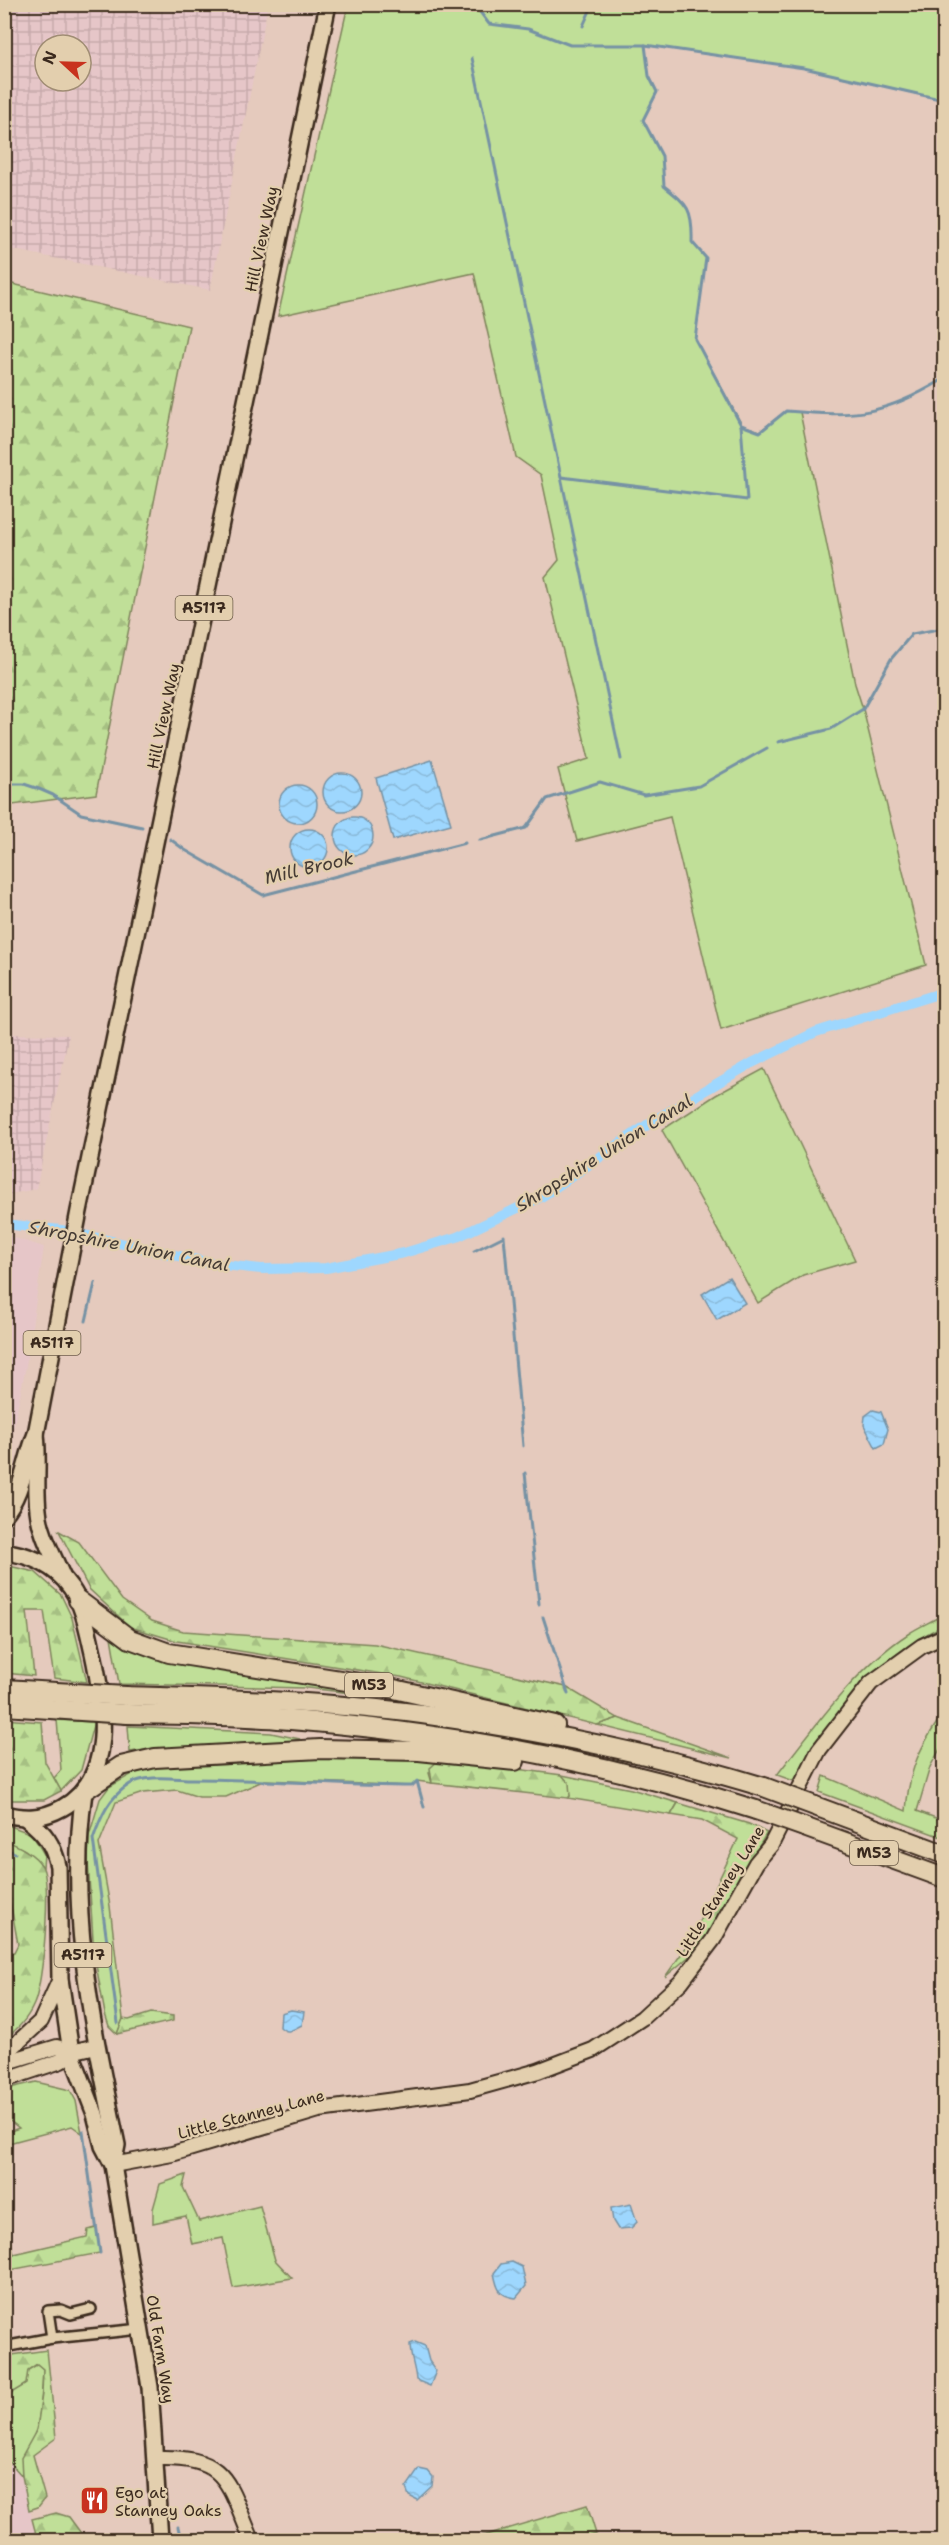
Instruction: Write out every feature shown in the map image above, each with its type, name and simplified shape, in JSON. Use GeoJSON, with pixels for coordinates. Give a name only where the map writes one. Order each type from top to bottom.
{"type":"FeatureCollection","features":[{"type":"Feature","properties":{"kind":"highway","name":"M53"},"geometry":{"type":"LineString","coordinates":[[78,1600],[130,1639],[170,1653],[385,1687],[585,1733],[764,1788],[945,1854]]}},
{"type":"Feature","properties":{"kind":"highway","name":"M53"},"geometry":{"type":"LineString","coordinates":[[4,1689],[127,1705],[417,1733],[533,1753],[756,1810],[945,1878]]}},
{"type":"Feature","properties":{"kind":"highway","name":"M53"},"geometry":{"type":"LineString","coordinates":[[4,1706],[277,1701],[420,1714],[524,1730],[667,1760]]}},
{"type":"Feature","properties":{"kind":"highway","name":"M53"},"geometry":{"type":"LineString","coordinates":[[84,1791],[121,1766],[155,1758],[320,1749],[419,1751],[630,1776]]}},
{"type":"Feature","properties":{"kind":"main road","name":"Hill View Way"},"geometry":{"type":"LineString","coordinates":[[4,1515],[20,1488],[27,1455],[36,1434],[79,1211],[328,4]]}},
{"type":"Feature","properties":{"kind":"main road","name":"Hill View Way"},"geometry":{"type":"LineString","coordinates":[[36,1434],[39,1458],[38,1512],[45,1538],[62,1577]]}},
{"type":"Feature","properties":{"kind":"main road"},"geometry":{"type":"LineString","coordinates":[[4,1552],[31,1558],[51,1568],[62,1577],[78,1600]]}},
{"type":"Feature","properties":{"kind":"main road","name":"Old Farm Way"},"geometry":{"type":"LineString","coordinates":[[78,1600],[99,1683],[102,1721],[96,1768],[84,1791],[78,1836],[78,1896],[89,2012],[117,2145],[113,2165]]}},
{"type":"Feature","properties":{"kind":"main road"},"geometry":{"type":"LineString","coordinates":[[4,1814],[27,1819],[51,1814],[84,1791]]}},
{"type":"Feature","properties":{"kind":"main road","name":"Old Farm Way"},"geometry":{"type":"LineString","coordinates":[[27,1819],[46,1836],[54,1849],[58,1866],[60,1979],[71,2052],[95,2114],[103,2146],[113,2165],[150,2387],[157,2458],[160,2541]]}},
{"type":"Feature","properties":{"kind":"street","name":"Little Stanney Lane"},"geometry":{"type":"LineString","coordinates":[[113,2165],[171,2154],[319,2110],[470,2090],[538,2072],[592,2050],[642,2018],[681,1982],[713,1940],[756,1863],[771,1845],[819,1750],[871,1683],[921,1646],[945,1636]]}},
{"type":"Feature","properties":{"kind":"street"},"geometry":{"type":"LineString","coordinates":[[4,2055],[40,2021],[60,1979]]}},
{"type":"Feature","properties":{"kind":"street"},"geometry":{"type":"LineString","coordinates":[[4,2080],[61,2061],[71,2052],[96,2046]]}},
{"type":"Feature","properties":{"kind":"street"},"geometry":{"type":"LineString","coordinates":[[4,2063],[57,2047],[71,2052]]}},
{"type":"Feature","properties":{"kind":"street"},"geometry":{"type":"LineString","coordinates":[[52,2338],[48,2311],[61,2310],[71,2314],[91,2309]]}},
{"type":"Feature","properties":{"kind":"street"},"geometry":{"type":"LineString","coordinates":[[4,2347],[52,2338],[141,2329]]}},
{"type":"Feature","properties":{"kind":"street"},"geometry":{"type":"LineString","coordinates":[[157,2458],[185,2457],[201,2461],[214,2468],[226,2483],[252,2541]]}},
{"type":"Feature","properties":{"kind":"shaded area"},"geometry":{"type":"Polygon","coordinates":[[[4,5],[268,5],[210,290],[5,248],[4,5]]]}},
{"type":"Feature","properties":{"kind":"shaded area"},"geometry":{"type":"Polygon","coordinates":[[[5,1034],[69,1035],[36,1189],[5,1195],[5,1034]]]}},
{"type":"Feature","properties":{"kind":"shaded area"},"geometry":{"type":"Polygon","coordinates":[[[5,1235],[44,1247],[26,1366],[5,1468],[5,1235]]]}},
{"type":"Feature","properties":{"kind":"shaded area"},"geometry":{"type":"Polygon","coordinates":[[[4,2457],[22,2476],[36,2534],[64,2528],[73,2540],[5,2540],[4,2457]]]}},
{"type":"Feature","properties":{"kind":"green space"},"geometry":{"type":"Polygon","coordinates":[[[348,5],[944,5],[944,100],[804,68],[645,45],[649,76],[657,92],[643,120],[662,156],[664,186],[687,209],[690,215],[692,242],[706,258],[695,339],[742,425],[760,431],[786,411],[800,412],[855,684],[926,965],[721,1030],[670,817],[577,841],[558,769],[589,759],[545,577],[559,560],[541,475],[516,457],[474,273],[278,316],[348,5]]]}},
{"type":"Feature","properties":{"kind":"green space"},"geometry":{"type":"Polygon","coordinates":[[[4,282],[189,326],[96,794],[5,806],[4,282]]]}},
{"type":"Feature","properties":{"kind":"green space"},"geometry":{"type":"Polygon","coordinates":[[[764,1069],[855,1260],[803,1275],[758,1303],[662,1130],[716,1095],[764,1069]]]}},
{"type":"Feature","properties":{"kind":"green space"},"geometry":{"type":"Polygon","coordinates":[[[59,1531],[79,1542],[122,1600],[152,1621],[183,1631],[375,1644],[566,1687],[618,1718],[597,1725],[401,1677],[177,1641],[130,1627],[89,1589],[59,1531]]]}},
{"type":"Feature","properties":{"kind":"green space"},"geometry":{"type":"Polygon","coordinates":[[[5,1565],[35,1572],[61,1595],[72,1618],[87,1682],[54,1678],[44,1611],[27,1611],[34,1676],[5,1673],[5,1565]]]}},
{"type":"Feature","properties":{"kind":"green space"},"geometry":{"type":"Polygon","coordinates":[[[944,1614],[944,1625],[895,1655],[857,1691],[825,1733],[794,1781],[777,1775],[837,1699],[871,1663],[908,1634],[944,1614]]]}},
{"type":"Feature","properties":{"kind":"green space"},"geometry":{"type":"Polygon","coordinates":[[[111,1637],[130,1649],[153,1656],[376,1692],[376,1696],[307,1688],[119,1684],[111,1637]]]}},
{"type":"Feature","properties":{"kind":"green space"},"geometry":{"type":"Polygon","coordinates":[[[944,1712],[944,1742],[930,1767],[917,1811],[944,1821],[944,1838],[819,1792],[824,1776],[906,1811],[910,1782],[917,1758],[944,1712]]]}},
{"type":"Feature","properties":{"kind":"green space"},"geometry":{"type":"Polygon","coordinates":[[[618,1718],[732,1758],[597,1725],[618,1718]]]}},
{"type":"Feature","properties":{"kind":"green space"},"geometry":{"type":"Polygon","coordinates":[[[4,1719],[42,1722],[45,1762],[61,1791],[44,1800],[5,1800],[4,1719]]]}},
{"type":"Feature","properties":{"kind":"green space"},"geometry":{"type":"Polygon","coordinates":[[[57,1720],[94,1722],[81,1770],[61,1791],[54,1778],[61,1770],[57,1720]]]}},
{"type":"Feature","properties":{"kind":"green space"},"geometry":{"type":"Polygon","coordinates":[[[128,1726],[271,1733],[300,1739],[258,1745],[130,1752],[128,1726]]]}},
{"type":"Feature","properties":{"kind":"green space"},"geometry":{"type":"Polygon","coordinates":[[[320,1756],[440,1759],[429,1773],[432,1783],[417,1781],[412,1786],[265,1780],[226,1797],[199,1797],[177,1790],[143,1793],[116,1802],[99,1844],[110,1906],[123,2019],[117,2034],[109,2026],[105,2014],[94,1954],[88,1862],[89,1836],[100,1799],[109,1787],[143,1768],[320,1756]]]}},
{"type":"Feature","properties":{"kind":"green space"},"geometry":{"type":"Polygon","coordinates":[[[440,1759],[562,1775],[569,1783],[570,1796],[568,1798],[432,1783],[430,1768],[440,1759]]]}},
{"type":"Feature","properties":{"kind":"green space"},"geometry":{"type":"Polygon","coordinates":[[[562,1775],[631,1789],[678,1803],[671,1815],[568,1798],[570,1796],[562,1775]]]}},
{"type":"Feature","properties":{"kind":"green space"},"geometry":{"type":"Polygon","coordinates":[[[678,1803],[749,1824],[767,1833],[699,1948],[665,1977],[689,1943],[738,1839],[702,1820],[671,1815],[678,1803]]]}},
{"type":"Feature","properties":{"kind":"green space"},"geometry":{"type":"Polygon","coordinates":[[[5,1824],[32,1834],[44,1854],[43,1867],[25,1850],[5,1840],[5,1824]]]}},
{"type":"Feature","properties":{"kind":"green space"},"geometry":{"type":"Polygon","coordinates":[[[5,1840],[30,1854],[42,1866],[45,1876],[46,1913],[40,1977],[34,2004],[22,2023],[5,2039],[5,1953],[14,1952],[18,1944],[5,1874],[5,1840]]]}},
{"type":"Feature","properties":{"kind":"green space"},"geometry":{"type":"Polygon","coordinates":[[[151,2013],[173,2016],[173,2021],[117,2034],[123,2019],[129,2020],[151,2013]]]}},
{"type":"Feature","properties":{"kind":"green space"},"geometry":{"type":"Polygon","coordinates":[[[36,2082],[70,2090],[76,2101],[82,2133],[72,2126],[5,2144],[5,2133],[19,2128],[5,2117],[4,2092],[36,2082]]]}},
{"type":"Feature","properties":{"kind":"green space"},"geometry":{"type":"Polygon","coordinates":[[[186,2175],[183,2187],[199,2221],[260,2206],[275,2260],[292,2278],[233,2288],[223,2238],[192,2244],[186,2216],[153,2223],[153,2209],[160,2184],[186,2175]]]}},
{"type":"Feature","properties":{"kind":"green space"},"geometry":{"type":"Polygon","coordinates":[[[5,2225],[14,2254],[87,2237],[88,2230],[96,2228],[100,2253],[10,2270],[5,2262],[5,2225]]]}},
{"type":"Feature","properties":{"kind":"green space"},"geometry":{"type":"Polygon","coordinates":[[[47,2350],[56,2438],[33,2455],[45,2498],[38,2507],[29,2510],[21,2458],[37,2429],[43,2369],[37,2364],[28,2370],[26,2384],[8,2395],[5,2356],[47,2350]]]}},
{"type":"Feature","properties":{"kind":"green space"},"geometry":{"type":"Polygon","coordinates":[[[38,2364],[43,2369],[40,2412],[35,2434],[23,2460],[22,2476],[5,2457],[4,2397],[25,2384],[28,2370],[38,2364]]]}},
{"type":"Feature","properties":{"kind":"green space"},"geometry":{"type":"Polygon","coordinates":[[[587,2505],[596,2534],[573,2540],[456,2540],[486,2535],[587,2505]]]}},
{"type":"Feature","properties":{"kind":"green space"},"geometry":{"type":"Polygon","coordinates":[[[56,2513],[69,2517],[86,2540],[65,2540],[59,2533],[48,2540],[43,2540],[36,2534],[32,2519],[56,2513]]]}},
{"type":"Feature","properties":{"kind":"water"},"geometry":{"type":"Polygon","coordinates":[[[432,760],[451,824],[393,840],[376,778],[432,760]]]}},
{"type":"Feature","properties":{"kind":"water"},"geometry":{"type":"Polygon","coordinates":[[[342,773],[355,779],[361,792],[355,805],[342,811],[329,805],[323,792],[329,779],[342,773]]]}},
{"type":"Feature","properties":{"kind":"water"},"geometry":{"type":"Polygon","coordinates":[[[298,785],[311,791],[317,804],[311,817],[298,823],[285,817],[279,804],[285,791],[298,785]]]}},
{"type":"Feature","properties":{"kind":"water"},"geometry":{"type":"Polygon","coordinates":[[[354,817],[367,823],[373,836],[367,849],[354,855],[341,849],[335,836],[341,823],[354,817]]]}},
{"type":"Feature","properties":{"kind":"water"},"geometry":{"type":"Polygon","coordinates":[[[309,829],[322,835],[328,848],[322,861],[309,867],[296,861],[290,848],[296,835],[309,829]]]}},
{"type":"Feature","properties":{"kind":"water"},"geometry":{"type":"Polygon","coordinates":[[[729,1277],[745,1303],[717,1320],[702,1294],[729,1277]]]}},
{"type":"Feature","properties":{"kind":"water"},"geometry":{"type":"Polygon","coordinates":[[[873,1410],[881,1412],[888,1429],[884,1444],[876,1448],[864,1425],[865,1416],[873,1410]]]}},
{"type":"Feature","properties":{"kind":"water"},"geometry":{"type":"Polygon","coordinates":[[[291,2010],[304,2012],[302,2025],[286,2031],[280,2027],[281,2013],[291,2010]]]}},
{"type":"Feature","properties":{"kind":"water"},"geometry":{"type":"Polygon","coordinates":[[[631,2204],[637,2222],[631,2228],[618,2229],[613,2221],[611,2208],[631,2204]]]}},
{"type":"Feature","properties":{"kind":"water"},"geometry":{"type":"Polygon","coordinates":[[[512,2262],[522,2267],[526,2286],[516,2298],[506,2296],[500,2291],[494,2273],[501,2264],[512,2262]]]}},
{"type":"Feature","properties":{"kind":"water"},"geometry":{"type":"Polygon","coordinates":[[[415,2342],[425,2346],[429,2361],[436,2371],[430,2386],[416,2380],[410,2344],[415,2342]]]}},
{"type":"Feature","properties":{"kind":"water"},"geometry":{"type":"Polygon","coordinates":[[[419,2469],[428,2471],[433,2477],[432,2486],[417,2500],[409,2496],[406,2488],[419,2469]]]}},
{"type":"Feature","properties":{"kind":"waterway"},"geometry":{"type":"LineString","coordinates":[[474,4],[489,24],[528,29],[570,45],[645,45],[804,68],[944,100]]}},
{"type":"Feature","properties":{"kind":"waterway"},"geometry":{"type":"LineString","coordinates":[[583,26],[593,4]]}},
{"type":"Feature","properties":{"kind":"waterway"},"geometry":{"type":"LineString","coordinates":[[561,477],[747,500],[741,425],[695,339],[706,258],[692,242],[690,215],[684,203],[664,186],[662,156],[643,120],[657,92],[649,76],[645,45]]}},
{"type":"Feature","properties":{"kind":"waterway"},"geometry":{"type":"LineString","coordinates":[[472,58],[621,759]]}},
{"type":"Feature","properties":{"kind":"waterway"},"geometry":{"type":"LineString","coordinates":[[741,425],[760,432],[786,411],[832,414],[868,411],[903,400],[944,379]]}},
{"type":"Feature","properties":{"kind":"waterway","name":"Mill Brook"},"geometry":{"type":"LineString","coordinates":[[778,742],[831,729],[863,709],[891,659],[912,634],[944,628]]}},
{"type":"Feature","properties":{"kind":"waterway","name":"Mill Brook"},"geometry":{"type":"LineString","coordinates":[[480,840],[526,828],[547,799],[600,782],[644,795],[699,786],[767,748]]}},
{"type":"Feature","properties":{"kind":"waterway","name":"Mill Brook"},"geometry":{"type":"LineString","coordinates":[[4,784],[24,784],[53,795],[81,814],[142,827]]}},
{"type":"Feature","properties":{"kind":"waterway","name":"Mill Brook"},"geometry":{"type":"LineString","coordinates":[[170,839],[263,895],[465,843]]}},
{"type":"Feature","properties":{"kind":"waterway","name":"Shropshire Union Canal"},"geometry":{"type":"LineString","coordinates":[[4,1224],[61,1230],[215,1264],[261,1269],[326,1268],[404,1253],[457,1237],[541,1197],[656,1119],[752,1063],[816,1032],[944,992]]}},
{"type":"Feature","properties":{"kind":"waterway"},"geometry":{"type":"LineString","coordinates":[[474,1251],[504,1236],[523,1446]]}},
{"type":"Feature","properties":{"kind":"waterway"},"geometry":{"type":"LineString","coordinates":[[86,1321],[95,1283]]}},
{"type":"Feature","properties":{"kind":"waterway"},"geometry":{"type":"LineString","coordinates":[[525,1473],[539,1604]]}},
{"type":"Feature","properties":{"kind":"waterway"},"geometry":{"type":"LineString","coordinates":[[543,1617],[568,1694]]}},
{"type":"Feature","properties":{"kind":"waterway"},"geometry":{"type":"LineString","coordinates":[[118,2023],[93,1839],[111,1801],[130,1784],[144,1779],[161,1778],[385,1786],[412,1786],[417,1781],[424,1807]]}},
{"type":"Feature","properties":{"kind":"waterway"},"geometry":{"type":"LineString","coordinates":[[4,1848],[15,1853]]}},
{"type":"Feature","properties":{"kind":"waterway"},"geometry":{"type":"LineString","coordinates":[[83,2131],[100,2253]]}},
{"type":"Feature","properties":{"kind":"waterway"},"geometry":{"type":"LineString","coordinates":[[178,2527],[181,2540]]}},
{"type":"Feature","properties":{"kind":"place","name":"Ego at Stanney Oaks"},"geometry":{"type":"Point","coordinates":[94,2501]}}]}
